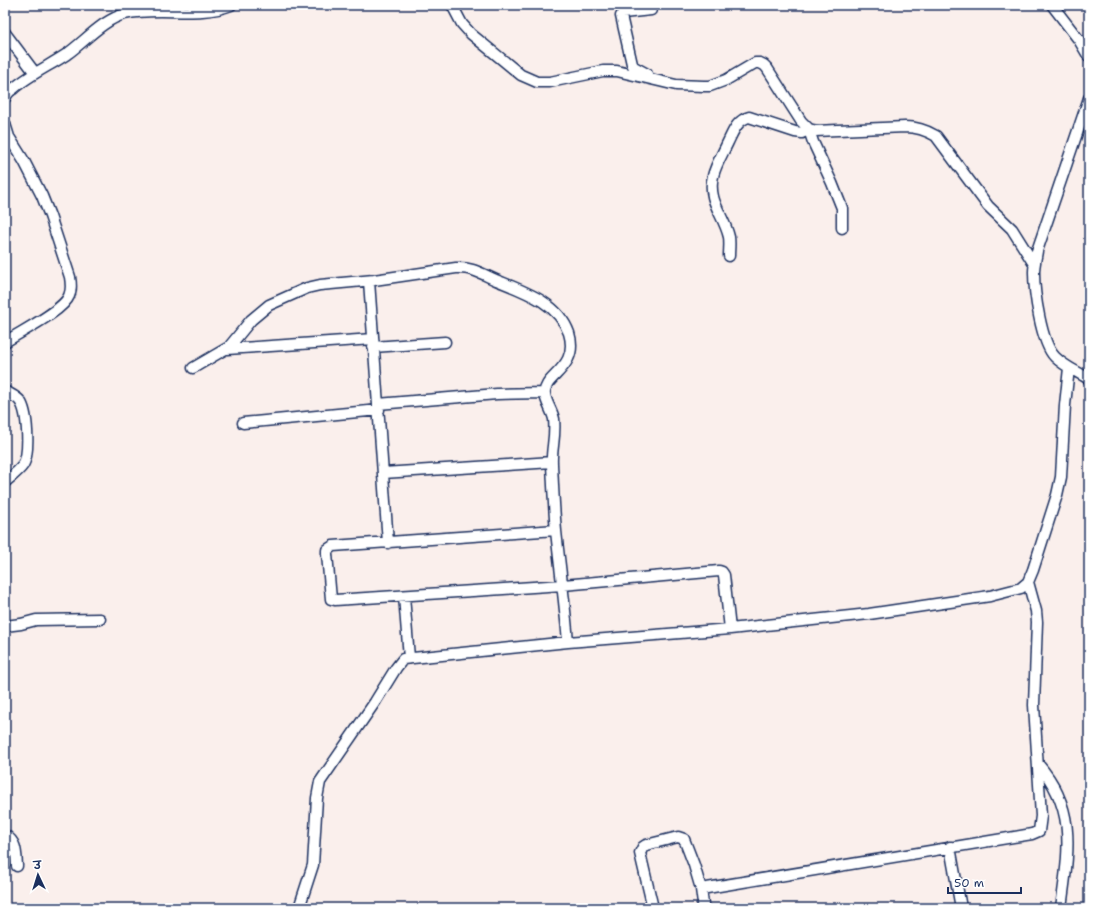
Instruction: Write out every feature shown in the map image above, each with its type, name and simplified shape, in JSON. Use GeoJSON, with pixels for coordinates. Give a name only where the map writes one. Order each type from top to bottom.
{"type":"FeatureCollection","features":[{"type":"Feature","properties":{"kind":"street"},"geometry":{"type":"LineString","coordinates":[[5,98],[25,79],[65,55],[109,21],[124,14],[152,11],[209,10],[231,5]]}},
{"type":"Feature","properties":{"kind":"street"},"geometry":{"type":"LineString","coordinates":[[452,5],[462,24],[471,34],[521,75],[537,82],[550,82],[611,71],[626,72],[676,85],[710,86],[726,80],[751,65],[760,63],[764,64],[801,122],[811,130]]}},
{"type":"Feature","properties":{"kind":"street"},"geometry":{"type":"LineString","coordinates":[[1052,5],[1079,40],[1089,56]]}},
{"type":"Feature","properties":{"kind":"street"},"geometry":{"type":"LineString","coordinates":[[650,79],[647,74],[634,67],[632,64],[621,16],[623,13],[651,10]]}},
{"type":"Feature","properties":{"kind":"street"},"geometry":{"type":"LineString","coordinates":[[5,33],[35,73]]}},
{"type":"Feature","properties":{"kind":"street"},"geometry":{"type":"LineString","coordinates":[[1089,98],[1037,251],[1034,264],[1035,285],[1045,338],[1049,349],[1055,357],[1069,368],[1089,379]]}},
{"type":"Feature","properties":{"kind":"street"},"geometry":{"type":"LineString","coordinates":[[730,256],[729,238],[714,203],[712,194],[713,175],[735,129],[744,118],[749,117],[802,133],[811,130],[905,127],[913,127],[929,132],[936,136],[988,206],[1009,225],[1034,264]]}},
{"type":"Feature","properties":{"kind":"street"},"geometry":{"type":"LineString","coordinates":[[5,124],[9,137],[33,178],[50,216],[70,277],[71,287],[69,296],[60,307],[5,342]]}},
{"type":"Feature","properties":{"kind":"street"},"geometry":{"type":"LineString","coordinates":[[811,130],[812,142],[832,183],[842,208],[842,228]]}},
{"type":"Feature","properties":{"kind":"street"},"geometry":{"type":"LineString","coordinates":[[193,368],[227,348],[260,312],[269,305],[307,288],[320,285],[368,281],[456,268],[468,268],[521,290],[548,305],[560,316],[564,323],[569,335],[571,347],[568,360],[545,387],[544,393],[552,414],[555,432],[552,462],[556,530],[568,642]]}},
{"type":"Feature","properties":{"kind":"street"},"geometry":{"type":"LineString","coordinates":[[368,281],[379,407],[388,543]]}},
{"type":"Feature","properties":{"kind":"street"},"geometry":{"type":"LineString","coordinates":[[227,348],[445,342]]}},
{"type":"Feature","properties":{"kind":"street"},"geometry":{"type":"LineString","coordinates":[[299,908],[313,865],[317,798],[320,782],[403,659],[568,642],[730,629],[869,614],[931,606],[1012,592],[1021,588],[1028,582],[1033,570],[1057,495],[1061,477],[1065,405],[1069,368]]}},
{"type":"Feature","properties":{"kind":"street"},"geometry":{"type":"LineString","coordinates":[[5,391],[21,402],[27,435],[22,466],[5,482]]}},
{"type":"Feature","properties":{"kind":"street"},"geometry":{"type":"LineString","coordinates":[[243,423],[498,394],[544,393]]}},
{"type":"Feature","properties":{"kind":"street"},"geometry":{"type":"LineString","coordinates":[[383,473],[552,462]]}},
{"type":"Feature","properties":{"kind":"street"},"geometry":{"type":"LineString","coordinates":[[556,530],[333,546],[328,550],[327,562],[331,599],[404,596],[563,585],[719,571],[724,575],[730,629]]}},
{"type":"Feature","properties":{"kind":"street"},"geometry":{"type":"LineString","coordinates":[[702,889],[1032,834],[1039,831],[1041,816],[1034,705],[1037,622],[1036,612],[1028,582]]}},
{"type":"Feature","properties":{"kind":"street"},"geometry":{"type":"LineString","coordinates":[[404,596],[409,658]]}},
{"type":"Feature","properties":{"kind":"street"},"geometry":{"type":"LineString","coordinates":[[5,626],[36,620],[100,619]]}},
{"type":"Feature","properties":{"kind":"street"},"geometry":{"type":"LineString","coordinates":[[1038,764],[1047,775],[1060,798],[1068,830],[1068,856],[1062,908]]}},
{"type":"Feature","properties":{"kind":"street"},"geometry":{"type":"LineString","coordinates":[[5,835],[13,840],[15,845],[17,866]]}},
{"type":"Feature","properties":{"kind":"street"},"geometry":{"type":"LineString","coordinates":[[653,908],[640,853],[646,845],[678,837],[684,839],[694,865],[702,889],[702,908]]}},
{"type":"Feature","properties":{"kind":"street"},"geometry":{"type":"LineString","coordinates":[[950,848],[961,908]]}}]}
